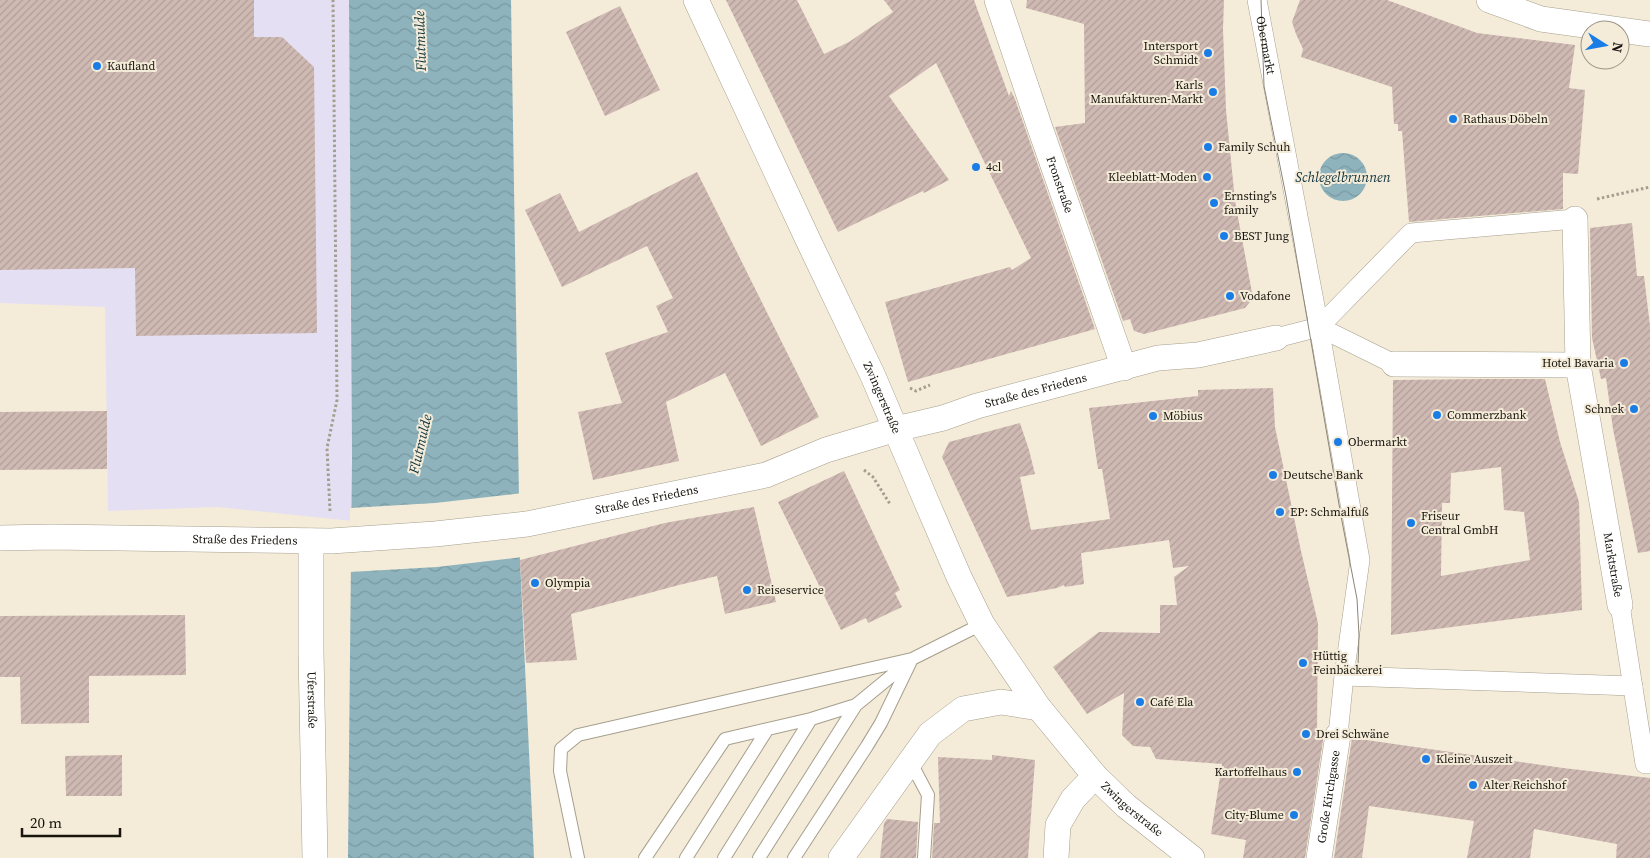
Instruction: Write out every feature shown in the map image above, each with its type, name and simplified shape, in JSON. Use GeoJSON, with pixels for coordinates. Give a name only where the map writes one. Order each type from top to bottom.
{"type":"FeatureCollection","features":[{"type":"Feature","properties":{"kind":"street","name":"Zwingerstraße"},"geometry":{"type":"LineString","coordinates":[[696,0],[873,376],[959,576],[982,624],[1039,708],[1095,776],[1126,806],[1169,842],[1192,858]]}},
{"type":"Feature","properties":{"kind":"street","name":"Fronstraße"},"geometry":{"type":"LineString","coordinates":[[998,0],[1039,125],[1124,368]]}},
{"type":"Feature","properties":{"kind":"street","name":"Obermarkt"},"geometry":{"type":"LineString","coordinates":[[1257,0],[1319,327],[1360,560],[1338,736]]}},
{"type":"Feature","properties":{"kind":"street"},"geometry":{"type":"LineString","coordinates":[[1489,0],[1541,19],[1650,34]]}},
{"type":"Feature","properties":{"kind":"street"},"geometry":{"type":"LineString","coordinates":[[1276,338],[1319,327],[1411,233],[1575,219]]}},
{"type":"Feature","properties":{"kind":"street","name":"Marktstraße"},"geometry":{"type":"LineString","coordinates":[[1575,219],[1578,365],[1647,764]]}},
{"type":"Feature","properties":{"kind":"street"},"geometry":{"type":"LineString","coordinates":[[1319,327],[1394,364],[1578,365]]}},
{"type":"Feature","properties":{"kind":"street","name":"Straße des Friedens"},"geometry":{"type":"LineString","coordinates":[[0,538],[52,536],[331,541],[435,534],[527,524],[766,475],[826,450],[896,429],[1158,358],[1198,356],[1276,338]]}},
{"type":"Feature","properties":{"kind":"street","name":"Uferstraße"},"geometry":{"type":"LineString","coordinates":[[315,858],[311,652],[331,541]]}},
{"type":"Feature","properties":{"kind":"street"},"geometry":{"type":"LineString","coordinates":[[1344,676],[1633,686]]}},
{"type":"Feature","properties":{"kind":"street"},"geometry":{"type":"LineString","coordinates":[[841,858],[930,734],[963,709],[1002,702],[1039,708]]}},
{"type":"Feature","properties":{"kind":"street","name":"Große Kirchgasse"},"geometry":{"type":"LineString","coordinates":[[1319,858],[1338,736]]}},
{"type":"Feature","properties":{"kind":"street","name":"Zwingerstraße"},"geometry":{"type":"LineString","coordinates":[[1056,858],[1058,825],[1073,798],[1095,776]]}},
{"type":"Feature","properties":{"kind":"lane"},"geometry":{"type":"LineString","coordinates":[[759,858],[856,705],[912,659],[982,624]]}},
{"type":"Feature","properties":{"kind":"lane"},"geometry":{"type":"LineString","coordinates":[[794,858],[881,723],[912,659]]}},
{"type":"Feature","properties":{"kind":"lane"},"geometry":{"type":"LineString","coordinates":[[578,858],[560,771],[561,750],[578,735],[912,659]]}},
{"type":"Feature","properties":{"kind":"lane"},"geometry":{"type":"LineString","coordinates":[[644,858],[725,739],[811,719],[856,705]]}},
{"type":"Feature","properties":{"kind":"lane"},"geometry":{"type":"LineString","coordinates":[[724,858],[811,719]]}},
{"type":"Feature","properties":{"kind":"lane"},"geometry":{"type":"LineString","coordinates":[[686,858],[767,730]]}},
{"type":"Feature","properties":{"kind":"lane"},"geometry":{"type":"LineString","coordinates":[[910,761],[928,795],[924,858]]}},
{"type":"Feature","properties":{"kind":"path"},"geometry":{"type":"LineString","coordinates":[[331,541],[327,448],[336,400],[334,0]]}},
{"type":"Feature","properties":{"kind":"path"},"geometry":{"type":"LineString","coordinates":[[1575,219],[1579,203],[1650,187]]}},
{"type":"Feature","properties":{"kind":"path"},"geometry":{"type":"LineString","coordinates":[[906,386],[916,391],[930,385]]}},
{"type":"Feature","properties":{"kind":"path"},"geometry":{"type":"LineString","coordinates":[[862,469],[874,477],[890,504]]}},
{"type":"Feature","properties":{"kind":"shaded area"},"geometry":{"type":"Polygon","coordinates":[[[0,0],[349,0],[352,521],[217,507],[108,511],[105,307],[0,303],[0,0]]]}},
{"type":"Feature","properties":{"kind":"water","name":"Flutmulde"},"geometry":{"type":"Polygon","coordinates":[[[349,0],[511,0],[520,560],[534,858],[348,858],[352,457],[349,0]]]}},
{"type":"Feature","properties":{"kind":"water","name":"Schlegelbrunnen"},"geometry":{"type":"Polygon","coordinates":[[[1338,153],[1348,153],[1357,157],[1363,163],[1366,168],[1366,186],[1357,197],[1348,201],[1338,201],[1329,197],[1323,191],[1319,182],[1319,172],[1323,163],[1329,157],[1338,153]]]}},
{"type":"Feature","properties":{"kind":"pier"},"geometry":{"type":"Polygon","coordinates":[[[523,493],[523,557],[437,567],[350,572],[350,508],[435,503],[523,493]]]}},
{"type":"Feature","properties":{"kind":"building"},"geometry":{"type":"Polygon","coordinates":[[[0,0],[254,0],[254,37],[282,37],[314,67],[317,333],[136,336],[135,268],[0,270],[0,0]]]}},
{"type":"Feature","properties":{"kind":"building"},"geometry":{"type":"Polygon","coordinates":[[[726,0],[797,0],[824,54],[849,42],[893,12],[884,0],[974,0],[1009,96],[1011,91],[1015,99],[1095,329],[908,382],[885,302],[1010,267],[1012,270],[1031,258],[936,63],[889,96],[949,180],[838,232],[726,0]]]}},
{"type":"Feature","properties":{"kind":"building"},"geometry":{"type":"Polygon","coordinates":[[[1027,0],[1224,0],[1223,29],[1226,110],[1235,201],[1253,298],[1245,308],[1144,334],[1134,331],[1130,319],[1123,321],[1055,127],[1085,123],[1084,24],[1026,8],[1027,0]]]}},
{"type":"Feature","properties":{"kind":"building","name":"Rathaus Döbeln"},"geometry":{"type":"Polygon","coordinates":[[[1300,0],[1387,0],[1477,33],[1575,45],[1569,88],[1585,90],[1578,174],[1563,173],[1563,209],[1409,222],[1402,131],[1398,131],[1398,124],[1394,124],[1392,87],[1301,57],[1303,49],[1292,22],[1300,0]]]}},
{"type":"Feature","properties":{"kind":"building"},"geometry":{"type":"Polygon","coordinates":[[[620,6],[660,90],[605,116],[566,32],[620,6]]]}},
{"type":"Feature","properties":{"kind":"building"},"geometry":{"type":"Polygon","coordinates":[[[697,172],[819,417],[761,446],[725,373],[666,402],[679,461],[593,480],[578,412],[622,403],[605,353],[668,332],[656,306],[673,298],[647,246],[562,287],[525,210],[560,193],[579,232],[697,172]]]}},
{"type":"Feature","properties":{"kind":"building"},"geometry":{"type":"Polygon","coordinates":[[[1632,223],[1637,276],[1644,276],[1650,326],[1650,551],[1638,553],[1613,429],[1606,378],[1601,379],[1592,338],[1590,228],[1632,223]]]}},
{"type":"Feature","properties":{"kind":"building"},"geometry":{"type":"Polygon","coordinates":[[[1545,379],[1560,442],[1579,502],[1582,610],[1391,635],[1393,380],[1545,379]],[[1501,467],[1451,473],[1450,503],[1442,503],[1441,576],[1530,560],[1524,512],[1504,510],[1501,467]]]}},
{"type":"Feature","properties":{"kind":"building"},"geometry":{"type":"Polygon","coordinates":[[[1273,388],[1275,427],[1318,623],[1317,733],[1324,734],[1305,858],[1243,858],[1246,840],[1211,834],[1222,764],[1156,759],[1150,747],[1133,746],[1122,735],[1124,693],[1087,714],[1053,667],[1099,632],[1160,633],[1160,605],[1177,605],[1174,577],[1189,566],[1173,568],[1169,540],[1081,553],[1084,584],[1065,587],[1064,585],[1007,597],[942,457],[949,442],[1020,423],[1035,474],[1020,477],[1031,530],[1110,519],[1102,469],[1098,469],[1089,408],[1198,396],[1198,390],[1273,388]]]}},
{"type":"Feature","properties":{"kind":"building"},"geometry":{"type":"Polygon","coordinates":[[[107,411],[107,469],[0,470],[0,412],[107,411]]]}},
{"type":"Feature","properties":{"kind":"building"},"geometry":{"type":"Polygon","coordinates":[[[844,471],[900,590],[895,593],[902,607],[868,623],[866,618],[841,630],[778,502],[844,471]]]}},
{"type":"Feature","properties":{"kind":"building"},"geometry":{"type":"Polygon","coordinates":[[[754,507],[776,602],[725,614],[717,576],[679,585],[571,614],[577,660],[526,663],[520,560],[665,523],[754,507]]]}},
{"type":"Feature","properties":{"kind":"building"},"geometry":{"type":"Polygon","coordinates":[[[185,615],[186,675],[89,676],[89,723],[21,724],[20,677],[0,677],[0,616],[185,615]]]}},
{"type":"Feature","properties":{"kind":"building"},"geometry":{"type":"Polygon","coordinates":[[[1352,738],[1563,768],[1650,778],[1650,858],[1616,858],[1617,844],[1534,829],[1530,858],[1467,858],[1474,821],[1369,806],[1362,858],[1334,858],[1352,738]]]}},
{"type":"Feature","properties":{"kind":"building"},"geometry":{"type":"Polygon","coordinates":[[[122,755],[122,796],[66,796],[65,756],[122,755]]]}},
{"type":"Feature","properties":{"kind":"building"},"geometry":{"type":"Polygon","coordinates":[[[992,755],[1035,760],[1028,858],[932,858],[934,823],[940,823],[938,757],[992,760],[992,755]]]}},
{"type":"Feature","properties":{"kind":"building"},"geometry":{"type":"Polygon","coordinates":[[[887,819],[918,822],[916,858],[880,858],[884,823],[887,819]]]}},
{"type":"Feature","properties":{"kind":"tram line"},"geometry":{"type":"LineString","coordinates":[[1261,0],[1264,86],[1286,196],[1357,599],[1358,666]]}},
{"type":"Feature","properties":{"kind":"place","name":"Intersport Schmidt"},"geometry":{"type":"Point","coordinates":[1208,53]}},
{"type":"Feature","properties":{"kind":"place","name":"Kaufland"},"geometry":{"type":"Point","coordinates":[97,66]}},
{"type":"Feature","properties":{"kind":"place","name":"Karls Manufakturen-Markt"},"geometry":{"type":"Point","coordinates":[1213,92]}},
{"type":"Feature","properties":{"kind":"place","name":"Rathaus Döbeln"},"geometry":{"type":"Point","coordinates":[1453,119]}},
{"type":"Feature","properties":{"kind":"place","name":"Family Schuh"},"geometry":{"type":"Point","coordinates":[1208,147]}},
{"type":"Feature","properties":{"kind":"place","name":"4cl"},"geometry":{"type":"Point","coordinates":[976,167]}},
{"type":"Feature","properties":{"kind":"place","name":"Kleeblatt-Moden"},"geometry":{"type":"Point","coordinates":[1207,177]}},
{"type":"Feature","properties":{"kind":"place","name":"Ernsting's family"},"geometry":{"type":"Point","coordinates":[1214,203]}},
{"type":"Feature","properties":{"kind":"place","name":"BEST Jung"},"geometry":{"type":"Point","coordinates":[1224,236]}},
{"type":"Feature","properties":{"kind":"place","name":"Vodafone"},"geometry":{"type":"Point","coordinates":[1230,296]}},
{"type":"Feature","properties":{"kind":"place","name":"Hotel Bavaria"},"geometry":{"type":"Point","coordinates":[1624,363]}},
{"type":"Feature","properties":{"kind":"place","name":"Schnek"},"geometry":{"type":"Point","coordinates":[1634,409]}},
{"type":"Feature","properties":{"kind":"place","name":"Commerzbank"},"geometry":{"type":"Point","coordinates":[1437,415]}},
{"type":"Feature","properties":{"kind":"place","name":"Möbius"},"geometry":{"type":"Point","coordinates":[1153,416]}},
{"type":"Feature","properties":{"kind":"place","name":"Obermarkt"},"geometry":{"type":"Point","coordinates":[1338,442]}},
{"type":"Feature","properties":{"kind":"place","name":"Deutsche Bank"},"geometry":{"type":"Point","coordinates":[1273,475]}},
{"type":"Feature","properties":{"kind":"place","name":"EP: Schmalfuß"},"geometry":{"type":"Point","coordinates":[1280,512]}},
{"type":"Feature","properties":{"kind":"place","name":"Friseur Central GmbH"},"geometry":{"type":"Point","coordinates":[1411,523]}},
{"type":"Feature","properties":{"kind":"place","name":"Olympia"},"geometry":{"type":"Point","coordinates":[535,583]}},
{"type":"Feature","properties":{"kind":"place","name":"Reiseservice"},"geometry":{"type":"Point","coordinates":[747,590]}},
{"type":"Feature","properties":{"kind":"place","name":"Hüttig Feinbäckerei"},"geometry":{"type":"Point","coordinates":[1303,663]}},
{"type":"Feature","properties":{"kind":"place","name":"Café Ela"},"geometry":{"type":"Point","coordinates":[1140,702]}},
{"type":"Feature","properties":{"kind":"place","name":"Drei Schwäne"},"geometry":{"type":"Point","coordinates":[1306,734]}},
{"type":"Feature","properties":{"kind":"place","name":"Kleine Auszeit"},"geometry":{"type":"Point","coordinates":[1426,759]}},
{"type":"Feature","properties":{"kind":"place","name":"Kartoffelhaus"},"geometry":{"type":"Point","coordinates":[1297,772]}},
{"type":"Feature","properties":{"kind":"place","name":"Alter Reichshof"},"geometry":{"type":"Point","coordinates":[1473,785]}},
{"type":"Feature","properties":{"kind":"place","name":"City-Blume"},"geometry":{"type":"Point","coordinates":[1294,815]}}]}
